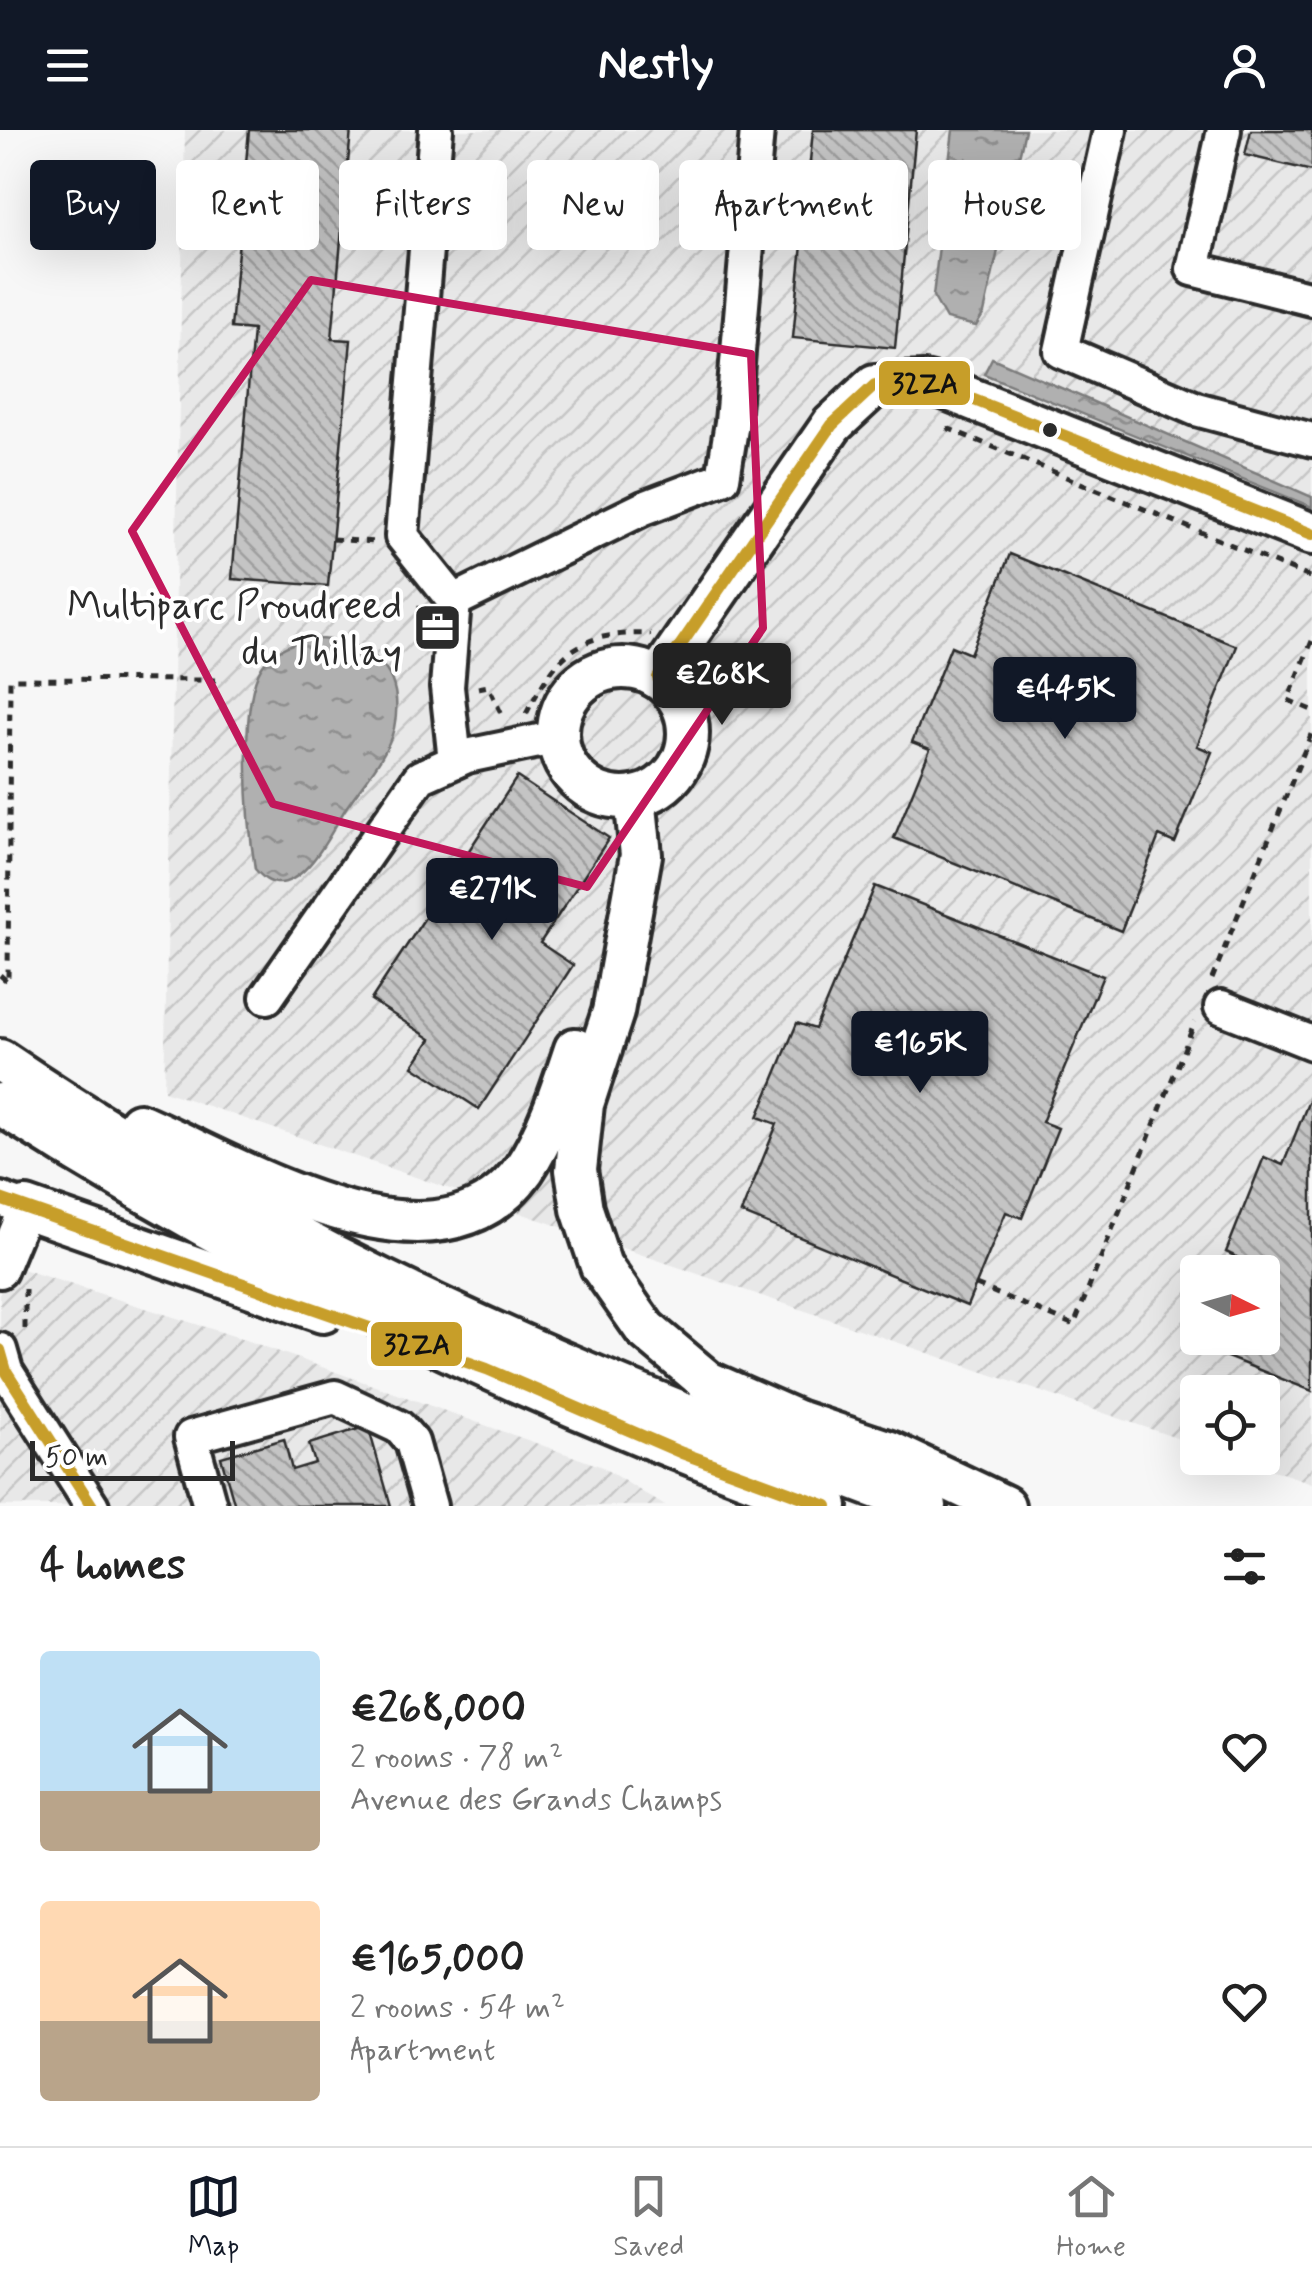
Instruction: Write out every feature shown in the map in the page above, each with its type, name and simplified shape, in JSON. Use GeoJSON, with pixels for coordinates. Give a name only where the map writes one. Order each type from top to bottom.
{"type":"FeatureCollection","features":[{"type":"Feature","properties":{"kind":"main road"},"geometry":{"type":"LineString","coordinates":[[658,678],[832,425],[875,385],[924,383],[944,388],[1312,534]]}},
{"type":"Feature","properties":{"kind":"main road"},"geometry":{"type":"LineString","coordinates":[[628,668],[658,678],[679,700],[685,715],[687,746],[674,774],[663,784],[635,797],[604,796],[577,779],[567,767],[558,737],[559,721],[572,692],[597,673],[628,668]]}},
{"type":"Feature","properties":{"kind":"main road"},"geometry":{"type":"LineString","coordinates":[[635,797],[641,855],[621,952],[614,1012],[584,1104],[576,1170],[582,1209],[601,1266],[645,1329],[708,1382],[797,1421],[890,1452],[1004,1506]]}},
{"type":"Feature","properties":{"kind":"main road"},"geometry":{"type":"LineString","coordinates":[[7,1079],[312,1202],[408,1224],[462,1214],[494,1198],[524,1169],[563,1085],[601,976],[621,952]]}},
{"type":"Feature","properties":{"kind":"main road"},"geometry":{"type":"LineString","coordinates":[[7,1079],[145,1194],[292,1274],[487,1369],[682,1453],[827,1506]]}},
{"type":"Feature","properties":{"kind":"main road"},"geometry":{"type":"LineString","coordinates":[[7,1079],[215,1193],[448,1313],[647,1402],[926,1506]]}},
{"type":"Feature","properties":{"kind":"main road"},"geometry":{"type":"LineString","coordinates":[[13,1203],[487,1369]]}},
{"type":"Feature","properties":{"kind":"street"},"geometry":{"type":"LineString","coordinates":[[436,130],[402,536],[454,600],[447,687],[455,761]]}},
{"type":"Feature","properties":{"kind":"street"},"geometry":{"type":"LineString","coordinates":[[454,600],[644,508],[724,478],[757,130]]}},
{"type":"Feature","properties":{"kind":"street"},"geometry":{"type":"LineString","coordinates":[[1110,130],[1061,351],[1196,409],[1312,440]]}},
{"type":"Feature","properties":{"kind":"street"},"geometry":{"type":"LineString","coordinates":[[1224,130],[1192,269],[1312,299]]}},
{"type":"Feature","properties":{"kind":"street"},"geometry":{"type":"LineString","coordinates":[[266,998],[420,777],[455,761],[558,737]]}},
{"type":"Feature","properties":{"kind":"street"},"geometry":{"type":"LineString","coordinates":[[1210,1003],[1312,1043]]}},
{"type":"Feature","properties":{"kind":"street"},"geometry":{"type":"LineString","coordinates":[[13,1203],[13,1278]]}},
{"type":"Feature","properties":{"kind":"street"},"geometry":{"type":"LineString","coordinates":[[14,1348],[6,1371],[92,1506]]}},
{"type":"Feature","properties":{"kind":"street"},"geometry":{"type":"LineString","coordinates":[[210,1506],[191,1437],[335,1398],[400,1426],[412,1442],[430,1506]]}},
{"type":"Feature","properties":{"kind":"path"},"geometry":{"type":"LineString","coordinates":[[1312,641],[1288,700],[1312,710]]}},
{"type":"Feature","properties":{"kind":"path"},"geometry":{"type":"LineString","coordinates":[[0,975],[8,982],[10,679],[216,680]]}},
{"type":"Feature","properties":{"kind":"path"},"geometry":{"type":"LineString","coordinates":[[976,1285],[1074,1325],[1210,1003],[1312,732]]}},
{"type":"Feature","properties":{"kind":"path"},"geometry":{"type":"LineString","coordinates":[[13,1278],[22,1318],[14,1348]]}},
{"type":"Feature","properties":{"kind":"highlighted area"},"geometry":{"type":"Polygon","coordinates":[[[311,280],[751,354],[763,628],[587,887],[273,804],[132,531],[311,280]]]}},
{"type":"Feature","properties":{"kind":"shaded area"},"geometry":{"type":"Polygon","coordinates":[[[185,130],[1312,130],[1312,1483],[1280,1472],[1280,1375],[1180,1375],[1180,1439],[164,1091],[182,250],[319,250],[319,160],[184,160],[185,130]]]}},
{"type":"Feature","properties":{"kind":"shaded area"},"geometry":{"type":"Polygon","coordinates":[[[0,1262],[243,1339],[600,1466],[665,1506],[0,1506],[0,1262]]]}},
{"type":"Feature","properties":{"kind":"water"},"geometry":{"type":"Polygon","coordinates":[[[953,130],[1025,130],[1018,160],[949,160],[953,130]]]}},
{"type":"Feature","properties":{"kind":"water"},"geometry":{"type":"Polygon","coordinates":[[[939,250],[998,250],[984,313],[976,326],[946,319],[933,296],[939,250]]]}},
{"type":"Feature","properties":{"kind":"water"},"geometry":{"type":"Polygon","coordinates":[[[992,358],[1312,497],[1312,507],[984,374],[992,358]]]}},
{"type":"Feature","properties":{"kind":"water"},"geometry":{"type":"Polygon","coordinates":[[[309,639],[347,644],[377,660],[394,687],[394,728],[380,760],[311,863],[292,880],[277,883],[255,869],[248,795],[250,707],[266,661],[283,648],[309,639]]]}},
{"type":"Feature","properties":{"kind":"building"},"geometry":{"type":"Polygon","coordinates":[[[249,130],[351,130],[348,160],[339,160],[340,250],[332,339],[351,340],[328,586],[232,579],[253,330],[231,328],[238,250],[319,250],[319,160],[246,160],[249,130]]]}},
{"type":"Feature","properties":{"kind":"building"},"geometry":{"type":"Polygon","coordinates":[[[813,130],[916,130],[908,213],[908,160],[810,160],[813,130]]]}},
{"type":"Feature","properties":{"kind":"building"},"geometry":{"type":"Polygon","coordinates":[[[1251,130],[1312,130],[1312,171],[1245,155],[1251,130]]]}},
{"type":"Feature","properties":{"kind":"building"},"geometry":{"type":"Polygon","coordinates":[[[801,250],[904,250],[895,348],[793,338],[801,250]]]}},
{"type":"Feature","properties":{"kind":"building"},"geometry":{"type":"Polygon","coordinates":[[[1010,554],[1237,646],[1197,746],[1212,752],[1175,843],[1159,836],[1121,931],[894,838],[930,749],[912,742],[951,646],[970,654],[1010,554]]]}},
{"type":"Feature","properties":{"kind":"building"},"geometry":{"type":"Polygon","coordinates":[[[517,777],[609,838],[540,943],[573,965],[479,1109],[413,1066],[431,1039],[371,1000],[517,777]]]}},
{"type":"Feature","properties":{"kind":"building"},"geometry":{"type":"Polygon","coordinates":[[[875,886],[1103,976],[1042,1122],[1058,1128],[1022,1218],[1006,1212],[967,1306],[741,1213],[777,1124],[758,1117],[797,1023],[815,1029],[875,886]]]}},
{"type":"Feature","properties":{"kind":"building"},"geometry":{"type":"Polygon","coordinates":[[[1312,1093],[1312,1391],[1222,1355],[1280,1355],[1280,1255],[1226,1252],[1264,1157],[1283,1165],[1312,1093]]]}},
{"type":"Feature","properties":{"kind":"building"},"geometry":{"type":"Polygon","coordinates":[[[368,1426],[391,1506],[235,1506],[221,1457],[284,1439],[292,1470],[315,1463],[309,1444],[368,1426]]]}},
{"type":"Feature","properties":{"kind":"transit line","name":"32ZA"},"geometry":{"type":"LineString","coordinates":[[658,678],[832,425],[875,385],[924,383],[944,388],[1312,534]]}},
{"type":"Feature","properties":{"kind":"transit line","name":"32ZA"},"geometry":{"type":"LineString","coordinates":[[0,1199],[487,1369],[682,1453],[827,1506]]}},
{"type":"Feature","properties":{"kind":"transit line","name":"32ZA"},"geometry":{"type":"LineString","coordinates":[[0,1350],[6,1371],[92,1506]]}},
{"type":"Feature","properties":{"kind":"place","name":"Multiparc Proudreed du Thillay"},"geometry":{"type":"Point","coordinates":[437,627]}}]}
